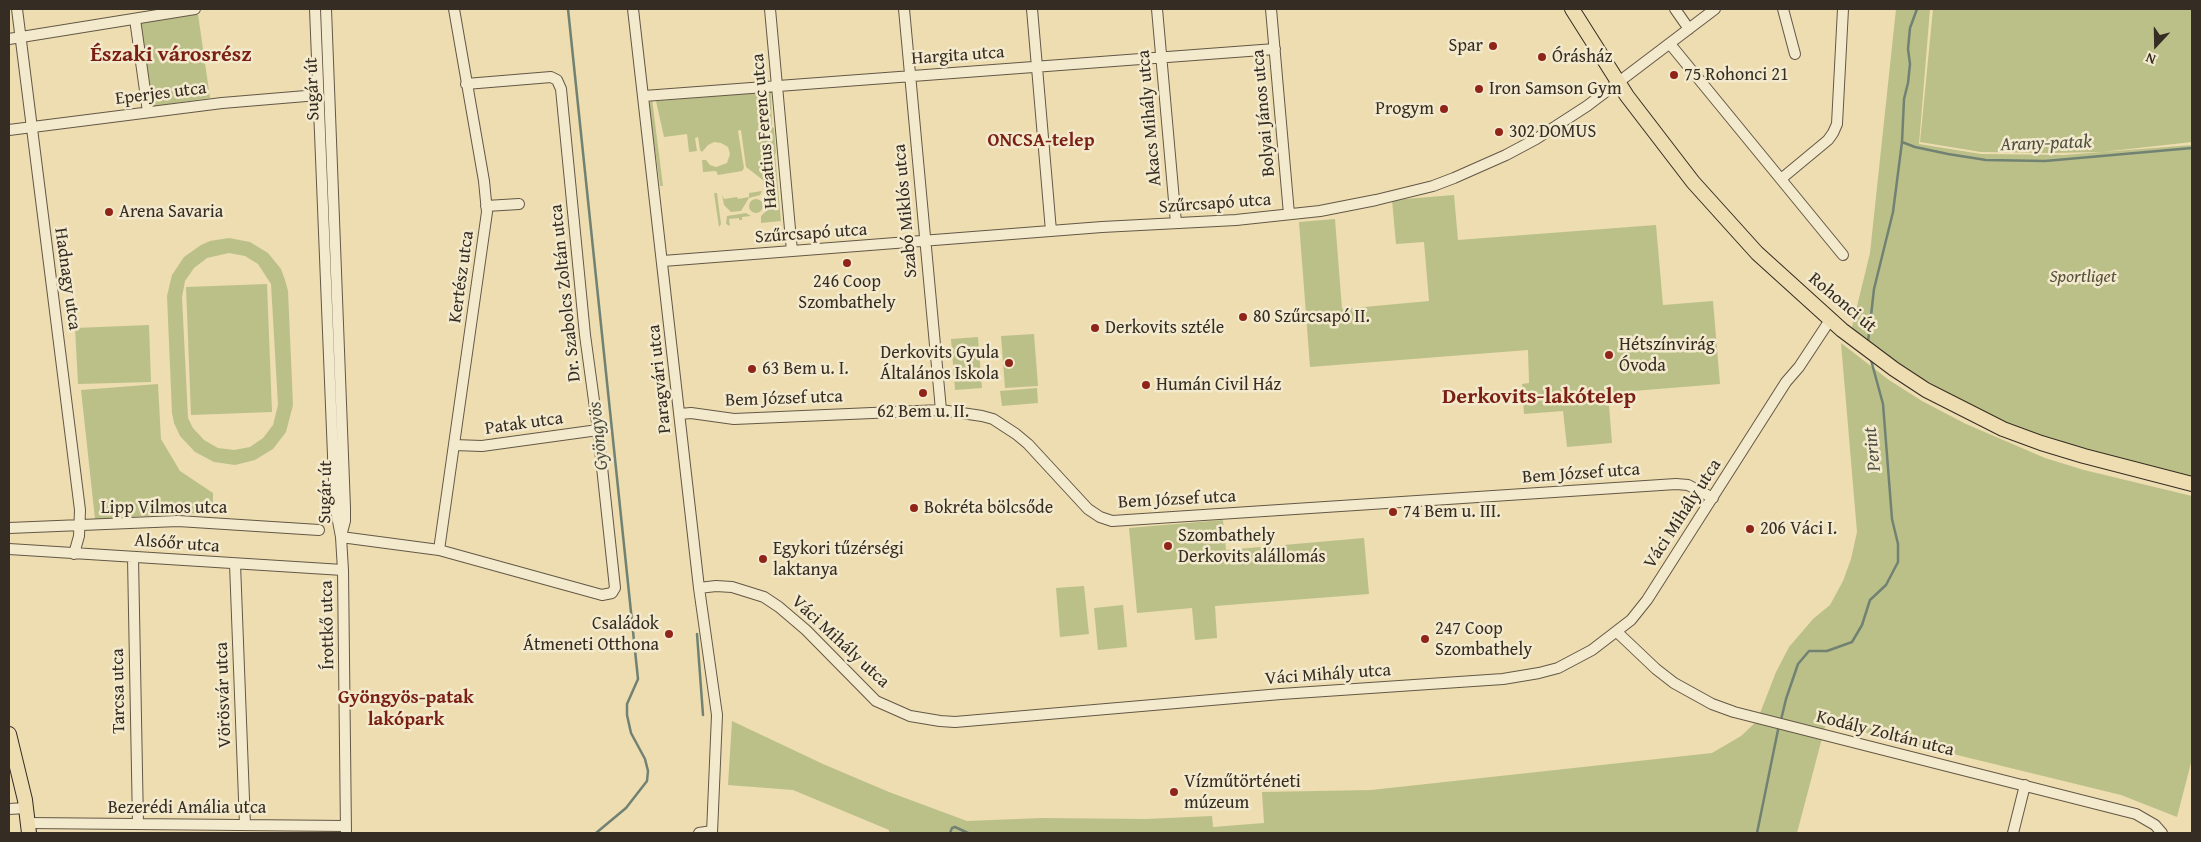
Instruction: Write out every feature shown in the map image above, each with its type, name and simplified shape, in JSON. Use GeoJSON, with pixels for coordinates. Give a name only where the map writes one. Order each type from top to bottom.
{"type":"FeatureCollection","features":[{"type":"Feature","properties":{"kind":"main road","name":"Rohonci út"},"geometry":{"type":"LineString","coordinates":[[1572,9],[1618,83],[1662,143],[1726,220],[1757,253],[1844,332],[1926,390],[1963,410],[2041,444],[2192,484]]}},
{"type":"Feature","properties":{"kind":"main road"},"geometry":{"type":"LineString","coordinates":[[9,734],[29,828]]}},
{"type":"Feature","properties":{"kind":"street","name":"Hadnagy utca"},"geometry":{"type":"LineString","coordinates":[[17,9],[78,487],[80,526],[74,554]]}},
{"type":"Feature","properties":{"kind":"street"},"geometry":{"type":"LineString","coordinates":[[9,39],[135,19],[166,11],[195,9]]}},
{"type":"Feature","properties":{"kind":"street","name":"Sugár út"},"geometry":{"type":"LineString","coordinates":[[315,9],[335,506],[341,537]]}},
{"type":"Feature","properties":{"kind":"street","name":"Sugár út"},"geometry":{"type":"LineString","coordinates":[[326,9],[345,508],[345,521],[341,537]]}},
{"type":"Feature","properties":{"kind":"street","name":"Kertész utca"},"geometry":{"type":"LineString","coordinates":[[439,550],[486,226],[484,181],[454,9]]}},
{"type":"Feature","properties":{"kind":"street","name":"Paragvári utca"},"geometry":{"type":"LineString","coordinates":[[633,9],[699,588],[718,716],[712,832]]}},
{"type":"Feature","properties":{"kind":"street","name":"Hazatius Ferenc utca"},"geometry":{"type":"LineString","coordinates":[[770,9],[792,251]]}},
{"type":"Feature","properties":{"kind":"street","name":"Szabó Miklós utca"},"geometry":{"type":"LineString","coordinates":[[904,9],[941,410]]}},
{"type":"Feature","properties":{"kind":"street"},"geometry":{"type":"LineString","coordinates":[[1032,9],[1051,231]]}},
{"type":"Feature","properties":{"kind":"street","name":"Akacs Mihály utca"},"geometry":{"type":"LineString","coordinates":[[1157,9],[1176,224]]}},
{"type":"Feature","properties":{"kind":"street","name":"Bolyai János utca"},"geometry":{"type":"LineString","coordinates":[[1271,9],[1289,214]]}},
{"type":"Feature","properties":{"kind":"street"},"geometry":{"type":"LineString","coordinates":[[1675,9],[1689,29]]}},
{"type":"Feature","properties":{"kind":"street","name":"Szűrcsapó utca"},"geometry":{"type":"LineString","coordinates":[[663,261],[1051,231],[1176,224],[1289,214],[1376,200],[1454,178],[1506,155],[1536,139],[1618,83],[1714,9]]}},
{"type":"Feature","properties":{"kind":"street"},"geometry":{"type":"LineString","coordinates":[[1783,9],[1795,54]]}},
{"type":"Feature","properties":{"kind":"street"},"geometry":{"type":"LineString","coordinates":[[1781,179],[1834,133],[1844,9]]}},
{"type":"Feature","properties":{"kind":"street"},"geometry":{"type":"LineString","coordinates":[[135,19],[148,112]]}},
{"type":"Feature","properties":{"kind":"street"},"geometry":{"type":"LineString","coordinates":[[1670,44],[1843,255]]}},
{"type":"Feature","properties":{"kind":"street","name":"Hargita utca"},"geometry":{"type":"LineString","coordinates":[[644,96],[1275,49]]}},
{"type":"Feature","properties":{"kind":"street","name":"Dr. Szabolcs Zoltán utca"},"geometry":{"type":"LineString","coordinates":[[439,550],[602,595],[612,593],[615,583],[585,335],[561,89],[557,80],[551,77],[466,84]]}},
{"type":"Feature","properties":{"kind":"street","name":"Eperjes utca"},"geometry":{"type":"LineString","coordinates":[[9,130],[222,103],[318,94]]}},
{"type":"Feature","properties":{"kind":"street"},"geometry":{"type":"LineString","coordinates":[[486,206],[519,204]]}},
{"type":"Feature","properties":{"kind":"street","name":"Váci Mihály utca"},"geometry":{"type":"LineString","coordinates":[[699,588],[732,587],[764,597],[806,630],[876,701],[910,716],[940,721],[955,722],[1281,694],[1504,679],[1539,673],[1558,668],[1592,650],[1617,632],[1647,600],[1786,382],[1799,367],[1830,320]]}},
{"type":"Feature","properties":{"kind":"street","name":"Bem József utca"},"geometry":{"type":"LineString","coordinates":[[680,414],[691,413],[734,419],[941,410],[982,416],[1004,425],[1028,444],[1088,509],[1100,517],[1112,521],[1676,484],[1688,485],[1713,498]]}},
{"type":"Feature","properties":{"kind":"street","name":"Patak utca"},"geometry":{"type":"LineString","coordinates":[[454,444],[482,446],[598,430]]}},
{"type":"Feature","properties":{"kind":"street","name":"Lipp Vilmos utca"},"geometry":{"type":"LineString","coordinates":[[9,528],[178,521],[320,530]]}},
{"type":"Feature","properties":{"kind":"street"},"geometry":{"type":"LineString","coordinates":[[341,537],[360,538],[439,550]]}},
{"type":"Feature","properties":{"kind":"street","name":"Írottkő utca"},"geometry":{"type":"LineString","coordinates":[[341,537],[346,830]]}},
{"type":"Feature","properties":{"kind":"street","name":"Alsóőr utca"},"geometry":{"type":"LineString","coordinates":[[9,549],[343,570]]}},
{"type":"Feature","properties":{"kind":"street","name":"Tarcsa utca"},"geometry":{"type":"LineString","coordinates":[[133,558],[138,824]]}},
{"type":"Feature","properties":{"kind":"street","name":"Vörösvár utca"},"geometry":{"type":"LineString","coordinates":[[234,564],[245,825]]}},
{"type":"Feature","properties":{"kind":"street","name":"Kodály Zoltán utca"},"geometry":{"type":"LineString","coordinates":[[1617,632],[1656,669],[1694,695],[1734,712],[2136,814],[2155,825],[2162,833]]}},
{"type":"Feature","properties":{"kind":"street"},"geometry":{"type":"LineString","coordinates":[[2013,833],[2025,785]]}},
{"type":"Feature","properties":{"kind":"street"},"geometry":{"type":"LineString","coordinates":[[9,808],[26,808]]}},
{"type":"Feature","properties":{"kind":"street","name":"Bezerédi Amália utca"},"geometry":{"type":"LineString","coordinates":[[29,828],[138,824],[245,825],[346,830]]}},
{"type":"Feature","properties":{"kind":"street"},"geometry":{"type":"LineString","coordinates":[[699,833],[712,832]]}},
{"type":"Feature","properties":{"kind":"green space","name":"Sportliget"},"geometry":{"type":"Polygon","coordinates":[[[1896,9],[1930,9],[1919,144],[1981,154],[2064,155],[2192,145],[2192,477],[2040,439],[1959,399],[1900,366],[1851,331],[1870,253],[1896,9]]]}},
{"type":"Feature","properties":{"kind":"green space"},"geometry":{"type":"Polygon","coordinates":[[[1933,9],[2192,9],[2192,142],[2102,152],[2051,153],[1981,152],[1920,142],[1933,9]]]}},
{"type":"Feature","properties":{"kind":"green space"},"geometry":{"type":"Polygon","coordinates":[[[198,14],[210,98],[150,107],[137,22],[198,14]]]}},
{"type":"Feature","properties":{"kind":"green space"},"geometry":{"type":"Polygon","coordinates":[[[771,92],[772,127],[774,128],[781,221],[761,223],[761,216],[767,210],[763,180],[746,167],[741,130],[738,131],[744,168],[742,171],[718,175],[716,171],[703,172],[702,160],[706,160],[710,165],[716,167],[727,163],[730,154],[728,147],[714,142],[708,145],[702,152],[698,137],[695,138],[697,151],[689,152],[687,134],[664,137],[656,101],[771,92]]]}},
{"type":"Feature","properties":{"kind":"green space"},"geometry":{"type":"Polygon","coordinates":[[[652,99],[663,186],[660,186],[649,105],[652,99]]]}},
{"type":"Feature","properties":{"kind":"green space"},"geometry":{"type":"Polygon","coordinates":[[[762,191],[760,195],[749,198],[741,211],[731,212],[724,205],[722,195],[724,199],[737,197],[738,199],[749,197],[749,193],[762,191]]]}},
{"type":"Feature","properties":{"kind":"green space"},"geometry":{"type":"Polygon","coordinates":[[[714,193],[717,193],[721,224],[719,227],[714,193]]]}},
{"type":"Feature","properties":{"kind":"green space"},"geometry":{"type":"Polygon","coordinates":[[[1454,195],[1458,240],[1656,225],[1663,305],[1713,301],[1720,384],[1608,393],[1612,443],[1567,447],[1563,411],[1524,414],[1522,384],[1529,383],[1528,350],[1310,367],[1299,222],[1335,219],[1342,309],[1429,301],[1424,242],[1396,244],[1392,200],[1454,195]]]}},
{"type":"Feature","properties":{"kind":"green space"},"geometry":{"type":"Polygon","coordinates":[[[756,199],[761,201],[763,206],[761,211],[756,213],[751,211],[749,206],[751,201],[756,199]]]}},
{"type":"Feature","properties":{"kind":"green space"},"geometry":{"type":"Polygon","coordinates":[[[746,213],[751,216],[742,217],[742,220],[739,220],[739,218],[729,219],[730,226],[726,224],[727,216],[746,213]]]}},
{"type":"Feature","properties":{"kind":"green space"},"geometry":{"type":"Polygon","coordinates":[[[229,238],[250,242],[268,253],[281,269],[288,291],[293,405],[286,432],[273,449],[255,460],[235,465],[214,462],[195,452],[180,436],[172,413],[167,296],[172,275],[184,257],[210,241],[229,238]],[[229,253],[207,258],[194,268],[185,281],[182,297],[188,418],[193,428],[204,440],[218,448],[234,450],[250,447],[263,438],[273,425],[278,405],[271,284],[258,264],[245,256],[229,253]]]}},
{"type":"Feature","properties":{"kind":"green space"},"geometry":{"type":"Polygon","coordinates":[[[267,284],[272,412],[191,415],[186,287],[267,284]]]}},
{"type":"Feature","properties":{"kind":"green space"},"geometry":{"type":"Polygon","coordinates":[[[149,325],[151,382],[78,384],[75,328],[149,325]]]}},
{"type":"Feature","properties":{"kind":"green space"},"geometry":{"type":"Polygon","coordinates":[[[1034,334],[1038,386],[1005,388],[1001,336],[1034,334]]]}},
{"type":"Feature","properties":{"kind":"green space"},"geometry":{"type":"Polygon","coordinates":[[[978,337],[982,388],[955,390],[951,339],[978,337]]]}},
{"type":"Feature","properties":{"kind":"green space"},"geometry":{"type":"Polygon","coordinates":[[[1841,343],[1889,380],[1922,401],[1966,424],[2045,458],[2084,470],[2192,496],[2192,759],[2177,817],[2121,795],[1826,723],[1797,833],[889,833],[889,830],[793,790],[728,785],[732,721],[823,764],[889,792],[967,821],[1042,818],[1146,819],[1212,816],[1213,827],[1264,823],[1262,792],[1371,790],[1712,753],[1741,736],[1757,721],[1776,672],[1789,647],[1813,619],[1830,605],[1843,581],[1851,559],[1857,532],[1841,343]]]}},
{"type":"Feature","properties":{"kind":"green space"},"geometry":{"type":"Polygon","coordinates":[[[158,384],[161,439],[180,471],[213,493],[213,512],[95,519],[81,390],[158,384]]]}},
{"type":"Feature","properties":{"kind":"green space"},"geometry":{"type":"Polygon","coordinates":[[[1037,388],[1038,403],[1002,406],[1000,391],[1037,388]]]}},
{"type":"Feature","properties":{"kind":"green space"},"geometry":{"type":"Polygon","coordinates":[[[1223,520],[1226,550],[1364,538],[1369,594],[1215,606],[1217,638],[1195,640],[1192,608],[1137,613],[1129,528],[1223,520]]]}},
{"type":"Feature","properties":{"kind":"green space"},"geometry":{"type":"Polygon","coordinates":[[[1084,586],[1089,634],[1060,637],[1056,588],[1084,586]]]}},
{"type":"Feature","properties":{"kind":"green space"},"geometry":{"type":"Polygon","coordinates":[[[1123,605],[1127,647],[1098,650],[1094,608],[1123,605]]]}},
{"type":"Feature","properties":{"kind":"waterway","name":"Gyöngyös"},"geometry":{"type":"LineString","coordinates":[[568,9],[638,679],[627,704],[627,715],[631,733],[645,759],[648,771],[647,781],[626,808],[596,833]]}},
{"type":"Feature","properties":{"kind":"waterway","name":"Perint"},"geometry":{"type":"LineString","coordinates":[[1868,342],[1874,289],[1893,212],[1902,142],[1904,99],[1910,64],[1908,49],[1910,28],[1917,9]]}},
{"type":"Feature","properties":{"kind":"waterway","name":"Arany-patak"},"geometry":{"type":"LineString","coordinates":[[1902,142],[1915,147],[1986,160],[2045,161],[2192,148]]}},
{"type":"Feature","properties":{"kind":"waterway","name":"Perint"},"geometry":{"type":"LineString","coordinates":[[1781,720],[1798,664],[1809,651],[1827,651],[1852,642],[1862,625],[1870,600],[1886,585],[1898,562],[1898,544],[1892,519],[1883,404],[1871,360]]}},
{"type":"Feature","properties":{"kind":"waterway"},"geometry":{"type":"LineString","coordinates":[[697,634],[703,715]]}},
{"type":"Feature","properties":{"kind":"waterway","name":"Perint"},"geometry":{"type":"LineString","coordinates":[[1757,833],[1779,725]]}},
{"type":"Feature","properties":{"kind":"waterway"},"geometry":{"type":"LineString","coordinates":[[950,833],[952,828],[955,827],[968,833]]}},
{"type":"Feature","properties":{"kind":"place","name":"Spar"},"geometry":{"type":"Point","coordinates":[1493,46]}},
{"type":"Feature","properties":{"kind":"place","name":"Órásház"},"geometry":{"type":"Point","coordinates":[1542,57]}},
{"type":"Feature","properties":{"kind":"place","name":"75 Rohonci 21"},"geometry":{"type":"Point","coordinates":[1674,75]}},
{"type":"Feature","properties":{"kind":"place","name":"Iron Samson Gym"},"geometry":{"type":"Point","coordinates":[1479,89]}},
{"type":"Feature","properties":{"kind":"place","name":"Progym"},"geometry":{"type":"Point","coordinates":[1444,109]}},
{"type":"Feature","properties":{"kind":"place","name":"302 DOMUS"},"geometry":{"type":"Point","coordinates":[1499,132]}},
{"type":"Feature","properties":{"kind":"place","name":"Arena Savaria"},"geometry":{"type":"Point","coordinates":[109,212]}},
{"type":"Feature","properties":{"kind":"place","name":"246 Coop Szombathely"},"geometry":{"type":"Point","coordinates":[847,263]}},
{"type":"Feature","properties":{"kind":"place","name":"80 Szűrcsapó II."},"geometry":{"type":"Point","coordinates":[1243,317]}},
{"type":"Feature","properties":{"kind":"place","name":"Derkovits sztéle"},"geometry":{"type":"Point","coordinates":[1095,328]}},
{"type":"Feature","properties":{"kind":"place","name":"Hétszínvirág Óvoda"},"geometry":{"type":"Point","coordinates":[1609,355]}},
{"type":"Feature","properties":{"kind":"place","name":"Derkovits Gyula Általános Iskola"},"geometry":{"type":"Point","coordinates":[1009,363]}},
{"type":"Feature","properties":{"kind":"place","name":"63 Bem u. I."},"geometry":{"type":"Point","coordinates":[752,369]}},
{"type":"Feature","properties":{"kind":"place","name":"Humán Civil Ház"},"geometry":{"type":"Point","coordinates":[1146,385]}},
{"type":"Feature","properties":{"kind":"place","name":"62 Bem u. II."},"geometry":{"type":"Point","coordinates":[923,393]}},
{"type":"Feature","properties":{"kind":"place","name":"Bokréta bölcsőde"},"geometry":{"type":"Point","coordinates":[914,508]}},
{"type":"Feature","properties":{"kind":"place","name":"74 Bem u. III."},"geometry":{"type":"Point","coordinates":[1393,512]}},
{"type":"Feature","properties":{"kind":"place","name":"206 Váci I."},"geometry":{"type":"Point","coordinates":[1750,529]}},
{"type":"Feature","properties":{"kind":"place","name":"Szombathely Derkovits alállomás"},"geometry":{"type":"Point","coordinates":[1168,546]}},
{"type":"Feature","properties":{"kind":"place","name":"Egykori tűzérségi laktanya"},"geometry":{"type":"Point","coordinates":[763,559]}},
{"type":"Feature","properties":{"kind":"place","name":"Családok Átmeneti Otthona"},"geometry":{"type":"Point","coordinates":[669,634]}},
{"type":"Feature","properties":{"kind":"place","name":"247 Coop Szombathely"},"geometry":{"type":"Point","coordinates":[1425,639]}},
{"type":"Feature","properties":{"kind":"place","name":"Vízműtörténeti múzeum"},"geometry":{"type":"Point","coordinates":[1174,792]}},
{"type":"Feature","properties":{"kind":"district","name":"Északi városrész"},"geometry":{"type":"Point","coordinates":[171,55]}},
{"type":"Feature","properties":{"kind":"district","name":"ONCSA-telep"},"geometry":{"type":"Point","coordinates":[1041,141]}},
{"type":"Feature","properties":{"kind":"district","name":"Derkovits-lakótelep"},"geometry":{"type":"Point","coordinates":[1539,397]}},
{"type":"Feature","properties":{"kind":"district","name":"Gyöngyös-patak lakópark"},"geometry":{"type":"Point","coordinates":[406,709]}}]}
